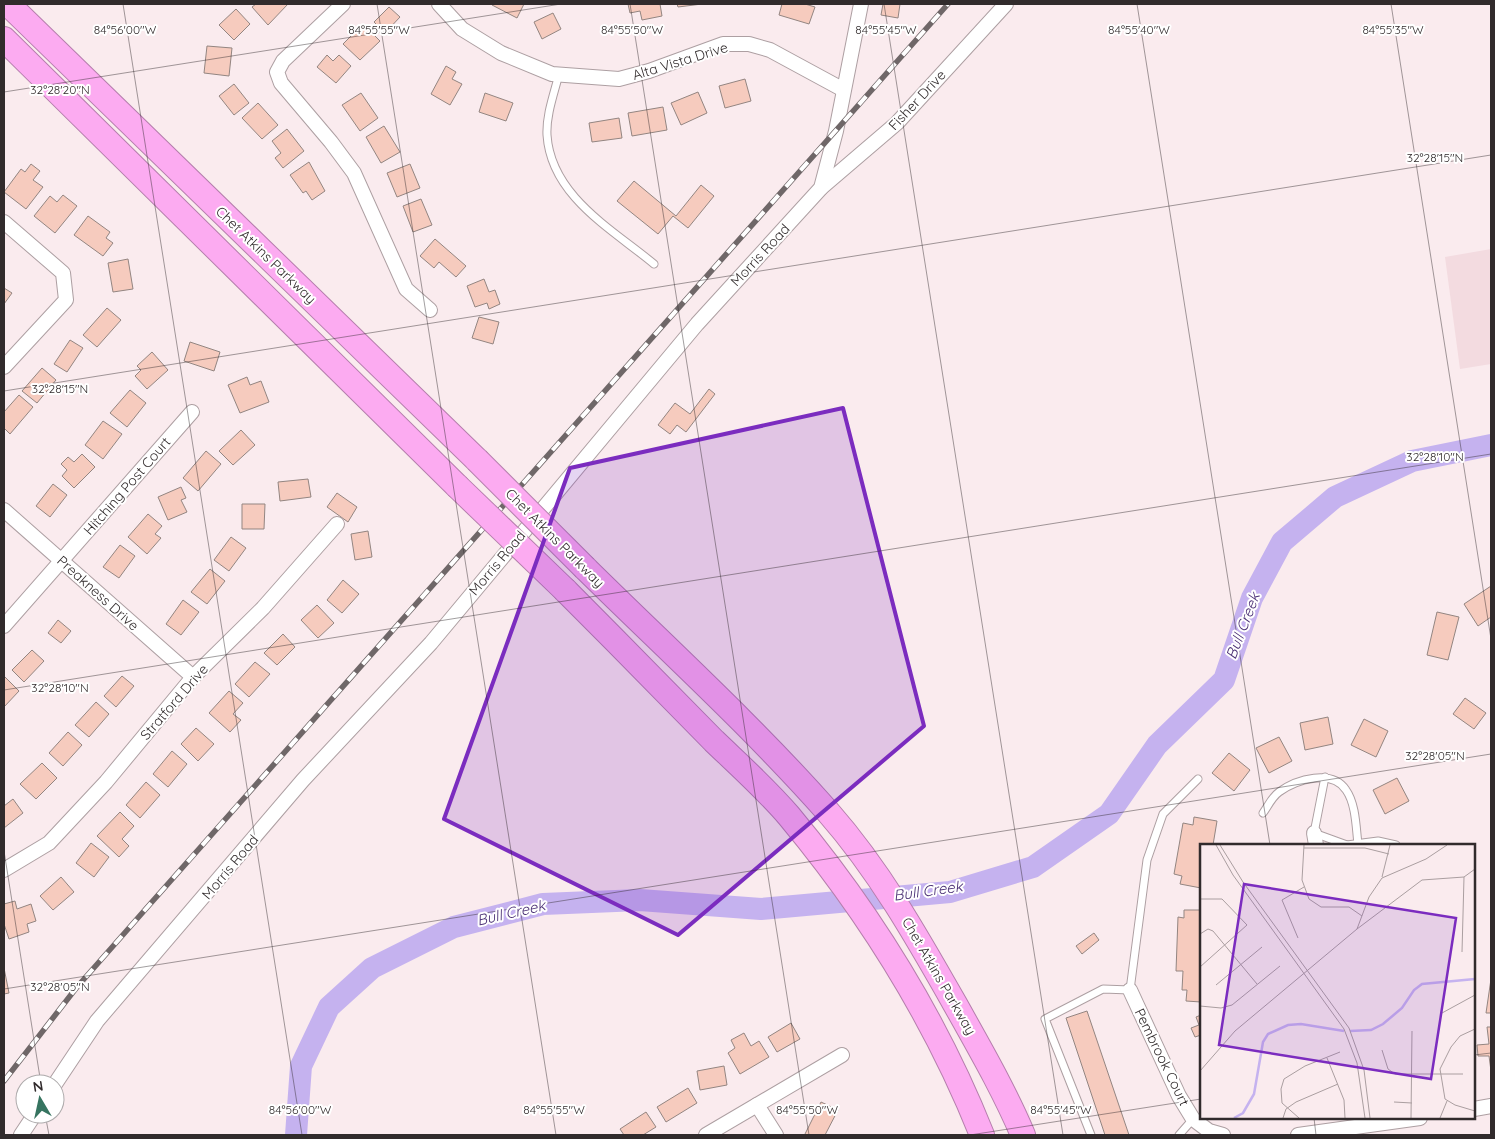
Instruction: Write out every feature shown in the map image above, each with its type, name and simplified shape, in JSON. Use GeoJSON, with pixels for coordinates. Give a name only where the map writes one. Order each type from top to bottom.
{"type":"FeatureCollection","features":[{"type":"Feature","properties":{"kind":"highway","name":"Chet Atkins Parkway"},"geometry":{"type":"LineString","coordinates":[[8,4],[478,460],[742,723],[828,813],[941,958],[945,976],[1023,1135]]}},
{"type":"Feature","properties":{"kind":"highway"},"geometry":{"type":"LineString","coordinates":[[4,39],[565,590],[788,815],[844,888],[902,977],[942,1049],[982,1135]]}},
{"type":"Feature","properties":{"kind":"highway"},"geometry":{"type":"LineString","coordinates":[[945,976],[995,1047],[1040,1135]]}},
{"type":"Feature","properties":{"kind":"street"},"geometry":{"type":"LineString","coordinates":[[343,4],[283,61],[277,72],[281,82],[354,173],[406,289],[430,310]]}},
{"type":"Feature","properties":{"kind":"street","name":"Alta Vista Drive"},"geometry":{"type":"LineString","coordinates":[[439,4],[462,30],[494,48],[552,74],[619,79],[649,71],[723,44],[748,44],[770,50],[842,89]]}},
{"type":"Feature","properties":{"kind":"street","name":"Morris Road"},"geometry":{"type":"LineString","coordinates":[[62,1074],[97,1020],[303,780],[431,643],[697,324],[821,188],[836,131],[842,89],[861,4]]}},
{"type":"Feature","properties":{"kind":"street","name":"Fisher Drive"},"geometry":{"type":"LineString","coordinates":[[821,188],[897,124],[1006,4]]}},
{"type":"Feature","properties":{"kind":"street"},"geometry":{"type":"LineString","coordinates":[[4,222],[63,273],[66,300],[4,367]]}},
{"type":"Feature","properties":{"kind":"street","name":"Hitching Post Court"},"geometry":{"type":"LineString","coordinates":[[4,626],[192,412]]}},
{"type":"Feature","properties":{"kind":"street","name":"Preakness Drive"},"geometry":{"type":"LineString","coordinates":[[4,510],[193,677]]}},
{"type":"Feature","properties":{"kind":"street","name":"Stratford Drive"},"geometry":{"type":"LineString","coordinates":[[4,870],[49,843],[106,782],[193,677],[263,608],[337,524]]}},
{"type":"Feature","properties":{"kind":"street","name":"Pembrook Court"},"geometry":{"type":"LineString","coordinates":[[1130,990],[1179,1096],[1193,1119],[1209,1131],[1223,1135]]}},
{"type":"Feature","properties":{"kind":"street"},"geometry":{"type":"LineString","coordinates":[[706,1135],[842,1055]]}},
{"type":"Feature","properties":{"kind":"street"},"geometry":{"type":"LineString","coordinates":[[757,1105],[776,1135]]}},
{"type":"Feature","properties":{"kind":"street"},"geometry":{"type":"LineString","coordinates":[[1475,1109],[1491,1106]]}},
{"type":"Feature","properties":{"kind":"street"},"geometry":{"type":"LineString","coordinates":[[1298,1135],[1413,1119]]}},
{"type":"Feature","properties":{"kind":"street"},"geometry":{"type":"LineString","coordinates":[[21,1135],[28,1124]]}},
{"type":"Feature","properties":{"kind":"lane"},"geometry":{"type":"LineString","coordinates":[[559,74],[548,119],[547,134],[549,149],[562,182],[587,210],[654,264]]}},
{"type":"Feature","properties":{"kind":"lane"},"geometry":{"type":"LineString","coordinates":[[1325,777],[1315,839],[1342,844]]}},
{"type":"Feature","properties":{"kind":"lane"},"geometry":{"type":"LineString","coordinates":[[1263,813],[1280,791],[1309,779],[1325,777],[1337,781],[1346,790],[1350,799],[1358,844],[1378,842],[1390,844]]}},
{"type":"Feature","properties":{"kind":"lane"},"geometry":{"type":"LineString","coordinates":[[1091,1135],[1045,1019],[1103,988],[1130,990],[1147,860],[1163,814],[1198,779]]}},
{"type":"Feature","properties":{"kind":"lane"},"geometry":{"type":"LineString","coordinates":[[1179,1135],[1193,1119]]}},
{"type":"Feature","properties":{"kind":"highlighted area"},"geometry":{"type":"Polygon","coordinates":[[[843,408],[924,726],[678,935],[444,819],[570,468],[843,408]]]}},
{"type":"Feature","properties":{"kind":"shaded area"},"geometry":{"type":"Polygon","coordinates":[[[1491,249],[1491,364],[1460,369],[1445,257],[1491,249]]]}},
{"type":"Feature","properties":{"kind":"building"},"geometry":{"type":"Polygon","coordinates":[[[256,4],[288,4],[268,25],[252,7],[256,4]]]}},
{"type":"Feature","properties":{"kind":"building"},"geometry":{"type":"Polygon","coordinates":[[[493,4],[524,4],[517,18],[493,4]]]}},
{"type":"Feature","properties":{"kind":"building"},"geometry":{"type":"Polygon","coordinates":[[[628,4],[660,4],[662,16],[642,20],[640,11],[630,13],[628,4]]]}},
{"type":"Feature","properties":{"kind":"building"},"geometry":{"type":"Polygon","coordinates":[[[677,4],[702,4],[678,7],[677,4]]]}},
{"type":"Feature","properties":{"kind":"building"},"geometry":{"type":"Polygon","coordinates":[[[782,4],[805,4],[815,7],[809,24],[779,15],[782,4]]]}},
{"type":"Feature","properties":{"kind":"building"},"geometry":{"type":"Polygon","coordinates":[[[883,4],[900,4],[898,18],[881,15],[883,4]]]}},
{"type":"Feature","properties":{"kind":"building"},"geometry":{"type":"Polygon","coordinates":[[[389,7],[400,17],[385,33],[374,22],[389,7]]]}},
{"type":"Feature","properties":{"kind":"building"},"geometry":{"type":"Polygon","coordinates":[[[236,9],[250,24],[234,40],[219,25],[236,9]]]}},
{"type":"Feature","properties":{"kind":"building"},"geometry":{"type":"Polygon","coordinates":[[[553,13],[561,29],[542,39],[534,22],[553,13]]]}},
{"type":"Feature","properties":{"kind":"building"},"geometry":{"type":"Polygon","coordinates":[[[363,24],[380,41],[360,60],[343,44],[363,24]]]}},
{"type":"Feature","properties":{"kind":"building"},"geometry":{"type":"Polygon","coordinates":[[[207,46],[232,48],[229,76],[204,73],[207,46]]]}},
{"type":"Feature","properties":{"kind":"building"},"geometry":{"type":"Polygon","coordinates":[[[327,55],[333,61],[339,55],[351,66],[336,83],[317,67],[327,55]]]}},
{"type":"Feature","properties":{"kind":"building"},"geometry":{"type":"Polygon","coordinates":[[[446,66],[456,72],[452,79],[462,84],[450,105],[431,94],[446,66]]]}},
{"type":"Feature","properties":{"kind":"building"},"geometry":{"type":"Polygon","coordinates":[[[745,79],[751,101],[725,108],[719,86],[745,79]]]}},
{"type":"Feature","properties":{"kind":"building"},"geometry":{"type":"Polygon","coordinates":[[[234,84],[249,103],[234,115],[219,96],[234,84]]]}},
{"type":"Feature","properties":{"kind":"building"},"geometry":{"type":"Polygon","coordinates":[[[698,92],[707,113],[681,125],[671,103],[698,92]]]}},
{"type":"Feature","properties":{"kind":"building"},"geometry":{"type":"Polygon","coordinates":[[[361,93],[378,118],[360,131],[342,105],[361,93]]]}},
{"type":"Feature","properties":{"kind":"building"},"geometry":{"type":"Polygon","coordinates":[[[485,93],[513,103],[506,121],[479,112],[485,93]]]}},
{"type":"Feature","properties":{"kind":"building"},"geometry":{"type":"Polygon","coordinates":[[[258,103],[278,125],[262,139],[242,118],[258,103]]]}},
{"type":"Feature","properties":{"kind":"building"},"geometry":{"type":"Polygon","coordinates":[[[663,107],[667,130],[632,136],[628,113],[663,107]]]}},
{"type":"Feature","properties":{"kind":"building"},"geometry":{"type":"Polygon","coordinates":[[[619,118],[622,138],[592,142],[589,123],[619,118]]]}},
{"type":"Feature","properties":{"kind":"building"},"geometry":{"type":"Polygon","coordinates":[[[384,126],[400,152],[381,163],[366,137],[384,126]]]}},
{"type":"Feature","properties":{"kind":"building"},"geometry":{"type":"Polygon","coordinates":[[[287,129],[304,151],[283,168],[275,158],[281,153],[272,141],[287,129]]]}},
{"type":"Feature","properties":{"kind":"building"},"geometry":{"type":"Polygon","coordinates":[[[309,162],[325,191],[312,200],[306,191],[303,193],[290,175],[309,162]]]}},
{"type":"Feature","properties":{"kind":"building"},"geometry":{"type":"Polygon","coordinates":[[[31,164],[40,171],[33,180],[43,187],[26,209],[4,192],[21,169],[25,172],[31,164]]]}},
{"type":"Feature","properties":{"kind":"building"},"geometry":{"type":"Polygon","coordinates":[[[410,164],[420,188],[397,197],[387,173],[410,164]]]}},
{"type":"Feature","properties":{"kind":"building"},"geometry":{"type":"Polygon","coordinates":[[[634,181],[676,216],[701,185],[714,196],[688,228],[673,216],[658,234],[617,201],[634,181]]]}},
{"type":"Feature","properties":{"kind":"building"},"geometry":{"type":"Polygon","coordinates":[[[63,195],[77,206],[55,233],[34,216],[50,196],[57,202],[63,195]]]}},
{"type":"Feature","properties":{"kind":"building"},"geometry":{"type":"Polygon","coordinates":[[[421,199],[432,225],[413,232],[403,206],[421,199]]]}},
{"type":"Feature","properties":{"kind":"building"},"geometry":{"type":"Polygon","coordinates":[[[88,216],[110,232],[106,238],[113,243],[103,256],[74,235],[88,216]]]}},
{"type":"Feature","properties":{"kind":"building"},"geometry":{"type":"Polygon","coordinates":[[[435,239],[466,266],[456,277],[439,262],[434,268],[420,256],[435,239]]]}},
{"type":"Feature","properties":{"kind":"building"},"geometry":{"type":"Polygon","coordinates":[[[128,259],[133,289],[113,292],[108,263],[128,259]]]}},
{"type":"Feature","properties":{"kind":"building"},"geometry":{"type":"Polygon","coordinates":[[[484,279],[489,292],[495,290],[500,304],[489,309],[487,303],[475,307],[467,286],[484,279]]]}},
{"type":"Feature","properties":{"kind":"building"},"geometry":{"type":"Polygon","coordinates":[[[4,288],[12,293],[4,304],[4,288]]]}},
{"type":"Feature","properties":{"kind":"building"},"geometry":{"type":"Polygon","coordinates":[[[107,308],[121,320],[97,347],[83,335],[107,308]]]}},
{"type":"Feature","properties":{"kind":"building"},"geometry":{"type":"Polygon","coordinates":[[[479,317],[499,322],[493,344],[472,338],[479,317]]]}},
{"type":"Feature","properties":{"kind":"building"},"geometry":{"type":"Polygon","coordinates":[[[70,340],[83,348],[67,372],[54,364],[70,340]]]}},
{"type":"Feature","properties":{"kind":"building"},"geometry":{"type":"Polygon","coordinates":[[[190,342],[220,352],[214,371],[184,361],[190,342]]]}},
{"type":"Feature","properties":{"kind":"building"},"geometry":{"type":"Polygon","coordinates":[[[152,352],[168,370],[147,389],[135,376],[141,370],[137,366],[152,352]]]}},
{"type":"Feature","properties":{"kind":"building"},"geometry":{"type":"Polygon","coordinates":[[[42,368],[56,380],[37,403],[22,391],[42,368]]]}},
{"type":"Feature","properties":{"kind":"building"},"geometry":{"type":"Polygon","coordinates":[[[247,377],[250,385],[261,381],[269,402],[240,413],[228,385],[247,377]]]}},
{"type":"Feature","properties":{"kind":"building"},"geometry":{"type":"Polygon","coordinates":[[[709,389],[715,394],[686,432],[677,425],[670,434],[658,425],[675,403],[690,414],[709,389]]]}},
{"type":"Feature","properties":{"kind":"building"},"geometry":{"type":"Polygon","coordinates":[[[130,390],[146,403],[127,427],[110,413],[130,390]]]}},
{"type":"Feature","properties":{"kind":"building"},"geometry":{"type":"Polygon","coordinates":[[[19,395],[33,407],[10,434],[4,428],[4,412],[19,395]]]}},
{"type":"Feature","properties":{"kind":"building"},"geometry":{"type":"Polygon","coordinates":[[[103,421],[122,434],[103,459],[85,445],[103,421]]]}},
{"type":"Feature","properties":{"kind":"building"},"geometry":{"type":"Polygon","coordinates":[[[241,430],[255,445],[233,465],[219,451],[241,430]]]}},
{"type":"Feature","properties":{"kind":"building"},"geometry":{"type":"Polygon","coordinates":[[[206,451],[221,464],[198,491],[183,478],[206,451]]]}},
{"type":"Feature","properties":{"kind":"building"},"geometry":{"type":"Polygon","coordinates":[[[82,454],[95,467],[74,488],[62,476],[67,470],[61,464],[68,457],[74,462],[82,454]]]}},
{"type":"Feature","properties":{"kind":"building"},"geometry":{"type":"Polygon","coordinates":[[[308,479],[311,497],[280,501],[278,482],[308,479]]]}},
{"type":"Feature","properties":{"kind":"building"},"geometry":{"type":"Polygon","coordinates":[[[53,484],[67,495],[50,517],[36,506],[53,484]]]}},
{"type":"Feature","properties":{"kind":"building"},"geometry":{"type":"Polygon","coordinates":[[[181,487],[186,498],[181,500],[187,512],[168,520],[158,497],[181,487]]]}},
{"type":"Feature","properties":{"kind":"building"},"geometry":{"type":"Polygon","coordinates":[[[337,493],[357,507],[348,522],[327,507],[337,493]]]}},
{"type":"Feature","properties":{"kind":"building"},"geometry":{"type":"Polygon","coordinates":[[[242,504],[265,504],[264,529],[242,529],[242,504]]]}},
{"type":"Feature","properties":{"kind":"building"},"geometry":{"type":"Polygon","coordinates":[[[148,514],[162,526],[155,534],[161,538],[147,554],[128,537],[148,514]]]}},
{"type":"Feature","properties":{"kind":"building"},"geometry":{"type":"Polygon","coordinates":[[[368,531],[372,557],[355,560],[351,534],[368,531]]]}},
{"type":"Feature","properties":{"kind":"building"},"geometry":{"type":"Polygon","coordinates":[[[231,537],[246,548],[229,571],[214,560],[231,537]]]}},
{"type":"Feature","properties":{"kind":"building"},"geometry":{"type":"Polygon","coordinates":[[[120,545],[135,556],[119,578],[103,567],[120,545]]]}},
{"type":"Feature","properties":{"kind":"building"},"geometry":{"type":"Polygon","coordinates":[[[210,569],[225,581],[207,604],[191,592],[210,569]]]}},
{"type":"Feature","properties":{"kind":"building"},"geometry":{"type":"Polygon","coordinates":[[[343,580],[359,594],[342,613],[327,600],[343,580]]]}},
{"type":"Feature","properties":{"kind":"building"},"geometry":{"type":"Polygon","coordinates":[[[1491,586],[1491,617],[1478,626],[1464,604],[1491,586]]]}},
{"type":"Feature","properties":{"kind":"building"},"geometry":{"type":"Polygon","coordinates":[[[183,600],[199,612],[181,635],[166,624],[183,600]]]}},
{"type":"Feature","properties":{"kind":"building"},"geometry":{"type":"Polygon","coordinates":[[[317,605],[334,623],[318,638],[301,620],[317,605]]]}},
{"type":"Feature","properties":{"kind":"building"},"geometry":{"type":"Polygon","coordinates":[[[1437,612],[1459,617],[1448,660],[1427,655],[1437,612]]]}},
{"type":"Feature","properties":{"kind":"building"},"geometry":{"type":"Polygon","coordinates":[[[58,620],[71,631],[61,643],[48,633],[58,620]]]}},
{"type":"Feature","properties":{"kind":"building"},"geometry":{"type":"Polygon","coordinates":[[[283,634],[295,647],[277,665],[264,653],[283,634]]]}},
{"type":"Feature","properties":{"kind":"building"},"geometry":{"type":"Polygon","coordinates":[[[32,650],[44,661],[24,682],[12,670],[32,650]]]}},
{"type":"Feature","properties":{"kind":"building"},"geometry":{"type":"Polygon","coordinates":[[[255,662],[270,674],[249,697],[235,684],[255,662]]]}},
{"type":"Feature","properties":{"kind":"building"},"geometry":{"type":"Polygon","coordinates":[[[122,676],[134,686],[116,707],[104,696],[122,676]]]}},
{"type":"Feature","properties":{"kind":"building"},"geometry":{"type":"Polygon","coordinates":[[[4,678],[19,691],[4,707],[4,678]]]}},
{"type":"Feature","properties":{"kind":"building"},"geometry":{"type":"Polygon","coordinates":[[[229,691],[243,703],[233,714],[241,720],[230,732],[209,713],[229,691]]]}},
{"type":"Feature","properties":{"kind":"building"},"geometry":{"type":"Polygon","coordinates":[[[1465,698],[1486,713],[1474,729],[1453,714],[1465,698]]]}},
{"type":"Feature","properties":{"kind":"building"},"geometry":{"type":"Polygon","coordinates":[[[96,702],[109,714],[89,737],[75,725],[96,702]]]}},
{"type":"Feature","properties":{"kind":"building"},"geometry":{"type":"Polygon","coordinates":[[[1328,717],[1333,744],[1305,750],[1300,723],[1328,717]]]}},
{"type":"Feature","properties":{"kind":"building"},"geometry":{"type":"Polygon","coordinates":[[[1364,719],[1388,731],[1376,757],[1351,745],[1364,719]]]}},
{"type":"Feature","properties":{"kind":"building"},"geometry":{"type":"Polygon","coordinates":[[[196,728],[214,744],[198,761],[181,744],[196,728]]]}},
{"type":"Feature","properties":{"kind":"building"},"geometry":{"type":"Polygon","coordinates":[[[68,732],[82,745],[63,766],[49,753],[68,732]]]}},
{"type":"Feature","properties":{"kind":"building"},"geometry":{"type":"Polygon","coordinates":[[[1279,737],[1292,761],[1269,773],[1256,748],[1279,737]]]}},
{"type":"Feature","properties":{"kind":"building"},"geometry":{"type":"Polygon","coordinates":[[[172,751],[187,764],[168,787],[153,774],[172,751]]]}},
{"type":"Feature","properties":{"kind":"building"},"geometry":{"type":"Polygon","coordinates":[[[1229,753],[1250,770],[1234,791],[1212,773],[1229,753]]]}},
{"type":"Feature","properties":{"kind":"building"},"geometry":{"type":"Polygon","coordinates":[[[42,763],[57,778],[36,799],[20,784],[42,763]]]}},
{"type":"Feature","properties":{"kind":"building"},"geometry":{"type":"Polygon","coordinates":[[[1397,778],[1409,801],[1385,814],[1373,790],[1397,778]]]}},
{"type":"Feature","properties":{"kind":"building"},"geometry":{"type":"Polygon","coordinates":[[[146,782],[160,795],[140,818],[126,805],[146,782]]]}},
{"type":"Feature","properties":{"kind":"building"},"geometry":{"type":"Polygon","coordinates":[[[13,799],[23,813],[4,828],[4,806],[13,799]]]}},
{"type":"Feature","properties":{"kind":"building"},"geometry":{"type":"Polygon","coordinates":[[[120,812],[134,826],[122,839],[129,846],[119,857],[97,836],[120,812]]]}},
{"type":"Feature","properties":{"kind":"building"},"geometry":{"type":"Polygon","coordinates":[[[1194,817],[1217,821],[1213,844],[1200,844],[1200,888],[1180,884],[1182,876],[1174,874],[1183,823],[1193,825],[1194,817]]]}},
{"type":"Feature","properties":{"kind":"building"},"geometry":{"type":"Polygon","coordinates":[[[91,843],[109,857],[94,877],[76,863],[91,843]]]}},
{"type":"Feature","properties":{"kind":"building"},"geometry":{"type":"Polygon","coordinates":[[[61,877],[74,892],[53,910],[40,896],[61,877]]]}},
{"type":"Feature","properties":{"kind":"building"},"geometry":{"type":"Polygon","coordinates":[[[15,901],[17,909],[31,904],[36,921],[27,924],[29,932],[9,939],[4,924],[4,904],[15,901]]]}},
{"type":"Feature","properties":{"kind":"building"},"geometry":{"type":"Polygon","coordinates":[[[1184,910],[1200,910],[1200,1002],[1186,1001],[1187,990],[1182,990],[1183,971],[1176,971],[1178,917],[1184,918],[1184,910]]]}},
{"type":"Feature","properties":{"kind":"building"},"geometry":{"type":"Polygon","coordinates":[[[1094,933],[1099,940],[1082,954],[1076,946],[1094,933]]]}},
{"type":"Feature","properties":{"kind":"building"},"geometry":{"type":"Polygon","coordinates":[[[4,968],[9,993],[4,994],[4,968]]]}},
{"type":"Feature","properties":{"kind":"building"},"geometry":{"type":"Polygon","coordinates":[[[1491,979],[1491,1013],[1486,1013],[1491,979]]]}},
{"type":"Feature","properties":{"kind":"building"},"geometry":{"type":"Polygon","coordinates":[[[1087,1011],[1129,1135],[1105,1135],[1066,1018],[1087,1011]]]}},
{"type":"Feature","properties":{"kind":"building"},"geometry":{"type":"Polygon","coordinates":[[[1200,1015],[1200,1035],[1195,1037],[1191,1028],[1199,1025],[1196,1017],[1200,1015]]]}},
{"type":"Feature","properties":{"kind":"building"},"geometry":{"type":"Polygon","coordinates":[[[791,1023],[800,1039],[777,1052],[768,1037],[791,1023]]]}},
{"type":"Feature","properties":{"kind":"building"},"geometry":{"type":"Polygon","coordinates":[[[1487,1027],[1491,1027],[1491,1071],[1489,1056],[1478,1056],[1477,1045],[1489,1044],[1487,1027]]]}},
{"type":"Feature","properties":{"kind":"building"},"geometry":{"type":"Polygon","coordinates":[[[744,1033],[751,1046],[759,1041],[769,1057],[740,1074],[728,1053],[735,1048],[731,1040],[744,1033]]]}},
{"type":"Feature","properties":{"kind":"building"},"geometry":{"type":"Polygon","coordinates":[[[724,1066],[727,1085],[700,1090],[697,1071],[724,1066]]]}},
{"type":"Feature","properties":{"kind":"building"},"geometry":{"type":"Polygon","coordinates":[[[688,1088],[697,1103],[666,1122],[657,1107],[688,1088]]]}},
{"type":"Feature","properties":{"kind":"building"},"geometry":{"type":"Polygon","coordinates":[[[821,1102],[838,1110],[825,1135],[806,1135],[805,1134],[821,1102]]]}},
{"type":"Feature","properties":{"kind":"building"},"geometry":{"type":"Polygon","coordinates":[[[646,1112],[656,1127],[643,1135],[624,1135],[620,1129],[646,1112]]]}},
{"type":"Feature","properties":{"kind":"waterway","name":"Bull Creek"},"geometry":{"type":"LineString","coordinates":[[296,1135],[301,1066],[329,1007],[372,968],[454,927],[543,904],[640,900],[761,909],[950,892],[1033,867],[1109,814],[1157,745],[1224,680],[1252,598],[1282,542],[1335,497],[1412,461],[1491,445]]}},
{"type":"Feature","properties":{"kind":"railway"},"geometry":{"type":"LineString","coordinates":[[4,1081],[77,987],[948,4]]}}]}
